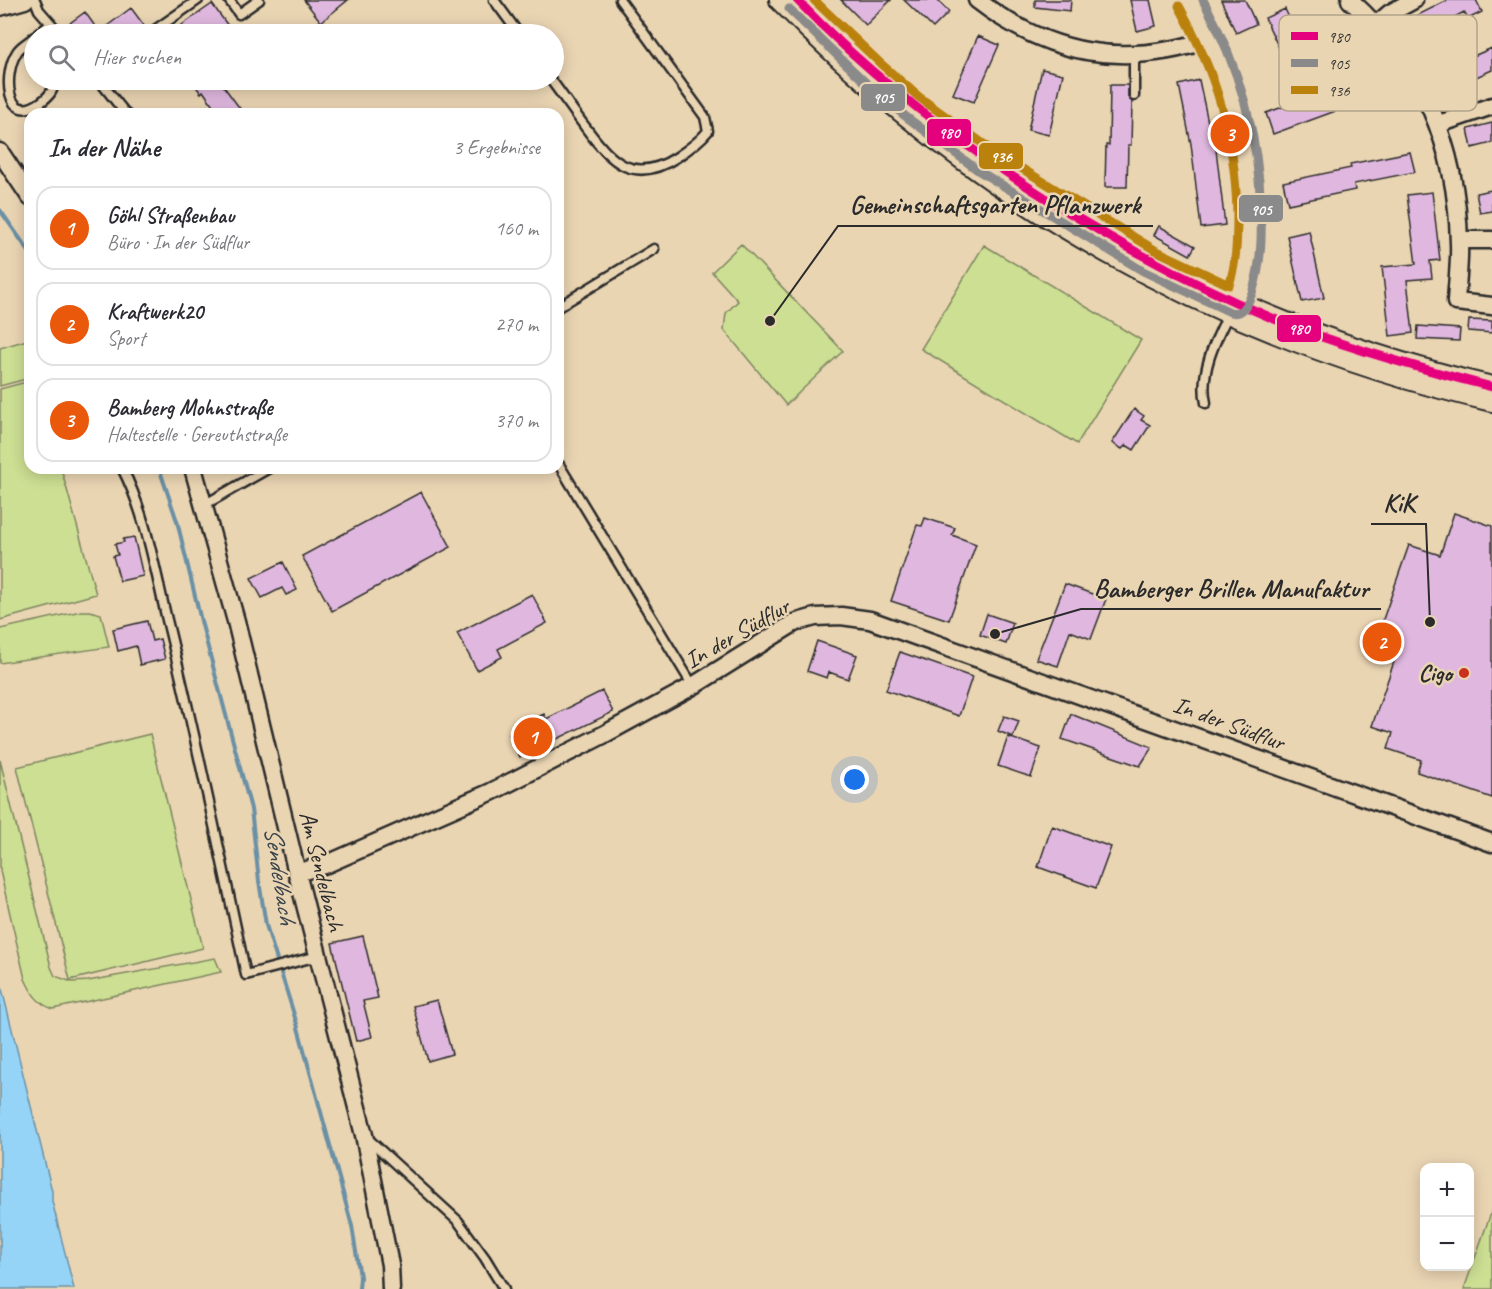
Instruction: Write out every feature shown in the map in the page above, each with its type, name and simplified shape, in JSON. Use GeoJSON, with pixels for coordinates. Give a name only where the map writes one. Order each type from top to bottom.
{"type":"FeatureCollection","features":[{"type":"Feature","properties":{"kind":"street"},"geometry":{"type":"LineString","coordinates":[[0,7],[25,0]]}},
{"type":"Feature","properties":{"kind":"street"},"geometry":{"type":"LineString","coordinates":[[780,0],[827,48],[942,146],[1058,224],[1141,272],[1232,308],[1376,355],[1492,387]]}},
{"type":"Feature","properties":{"kind":"street"},"geometry":{"type":"LineString","coordinates":[[797,0],[873,73],[986,161],[1141,256],[1275,334],[1373,369],[1492,401]]}},
{"type":"Feature","properties":{"kind":"street"},"geometry":{"type":"LineString","coordinates":[[977,0],[1026,32],[1058,45],[1090,52],[1134,54],[1180,48],[1211,39]]}},
{"type":"Feature","properties":{"kind":"street"},"geometry":{"type":"LineString","coordinates":[[1189,0],[1211,39],[1242,132],[1249,182],[1247,264],[1245,277],[1232,308]]}},
{"type":"Feature","properties":{"kind":"street"},"geometry":{"type":"LineString","coordinates":[[1350,0],[1367,15]]}},
{"type":"Feature","properties":{"kind":"street"},"geometry":{"type":"LineString","coordinates":[[1389,15],[1414,0]]}},
{"type":"Feature","properties":{"kind":"street"},"geometry":{"type":"LineString","coordinates":[[1439,124],[1492,106]]}},
{"type":"Feature","properties":{"kind":"street"},"geometry":{"type":"LineString","coordinates":[[1432,111],[1439,124],[1453,181],[1459,240],[1456,302],[1492,306]]}},
{"type":"Feature","properties":{"kind":"street"},"geometry":{"type":"LineString","coordinates":[[0,152],[24,188]]}},
{"type":"Feature","properties":{"kind":"street"},"geometry":{"type":"LineString","coordinates":[[1459,240],[1492,240]]}},
{"type":"Feature","properties":{"kind":"street","name":"Am Sendelbach"},"geometry":{"type":"LineString","coordinates":[[195,474],[236,621],[364,1135],[390,1265],[391,1289]]}},
{"type":"Feature","properties":{"kind":"street","name":"In der Südflur"},"geometry":{"type":"LineString","coordinates":[[297,873],[327,864],[491,792],[693,686],[794,623],[815,617],[832,616],[870,620],[1492,843]]}},
{"type":"Feature","properties":{"kind":"lane"},"geometry":{"type":"LineString","coordinates":[[35,0],[39,10],[51,24]]}},
{"type":"Feature","properties":{"kind":"lane"},"geometry":{"type":"LineString","coordinates":[[163,24],[198,0]]}},
{"type":"Feature","properties":{"kind":"lane"},"geometry":{"type":"LineString","coordinates":[[229,0],[239,14],[259,0]]}},
{"type":"Feature","properties":{"kind":"lane"},"geometry":{"type":"LineString","coordinates":[[494,0],[512,24]]}},
{"type":"Feature","properties":{"kind":"lane"},"geometry":{"type":"LineString","coordinates":[[558,90],[608,156],[624,166],[644,170],[665,164],[699,142],[708,131],[705,117],[620,0]]}},
{"type":"Feature","properties":{"kind":"lane"},"geometry":{"type":"LineString","coordinates":[[24,45],[17,51],[9,69],[8,82],[10,98],[24,109]]}},
{"type":"Feature","properties":{"kind":"lane"},"geometry":{"type":"LineString","coordinates":[[1134,54],[1134,96]]}},
{"type":"Feature","properties":{"kind":"lane"},"geometry":{"type":"LineString","coordinates":[[32,108],[48,97],[52,90]]}},
{"type":"Feature","properties":{"kind":"lane"},"geometry":{"type":"LineString","coordinates":[[107,90],[121,108]]}},
{"type":"Feature","properties":{"kind":"lane"},"geometry":{"type":"LineString","coordinates":[[564,303],[654,249]]}},
{"type":"Feature","properties":{"kind":"lane"},"geometry":{"type":"LineString","coordinates":[[1206,403],[1203,389],[1205,372],[1232,308]]}},
{"type":"Feature","properties":{"kind":"lane"},"geometry":{"type":"LineString","coordinates":[[564,473],[693,686]]}},
{"type":"Feature","properties":{"kind":"lane"},"geometry":{"type":"LineString","coordinates":[[125,474],[131,485],[143,525],[187,698],[246,975],[318,956]]}},
{"type":"Feature","properties":{"kind":"lane"},"geometry":{"type":"LineString","coordinates":[[204,505],[258,474]]}},
{"type":"Feature","properties":{"kind":"lane"},"geometry":{"type":"LineString","coordinates":[[364,1135],[458,1221],[504,1289]]}},
{"type":"Feature","properties":{"kind":"green space"},"geometry":{"type":"Polygon","coordinates":[[[741,244],[843,351],[786,405],[724,330],[726,313],[738,301],[712,272],[741,244]]]}},
{"type":"Feature","properties":{"kind":"green space"},"geometry":{"type":"Polygon","coordinates":[[[984,245],[1141,340],[1077,444],[921,349],[984,245]]]}},
{"type":"Feature","properties":{"kind":"green space"},"geometry":{"type":"Polygon","coordinates":[[[24,341],[24,380],[0,386],[0,348],[24,341]]]}},
{"type":"Feature","properties":{"kind":"green space"},"geometry":{"type":"Polygon","coordinates":[[[24,383],[24,474],[63,474],[96,594],[0,620],[0,389],[24,383]]]}},
{"type":"Feature","properties":{"kind":"green space"},"geometry":{"type":"Polygon","coordinates":[[[81,611],[101,614],[109,647],[0,663],[0,629],[81,611]]]}},
{"type":"Feature","properties":{"kind":"green space"},"geometry":{"type":"Polygon","coordinates":[[[150,734],[203,948],[70,980],[17,767],[150,734]]]}},
{"type":"Feature","properties":{"kind":"green space"},"geometry":{"type":"Polygon","coordinates":[[[0,760],[55,976],[72,982],[88,981],[215,958],[221,972],[53,1009],[39,1001],[25,979],[0,871],[0,760]]]}},
{"type":"Feature","properties":{"kind":"green space"},"geometry":{"type":"Polygon","coordinates":[[[1492,1210],[1492,1289],[1464,1289],[1470,1271],[1474,1271],[1474,1261],[1492,1210]]]}},
{"type":"Feature","properties":{"kind":"water"},"geometry":{"type":"Polygon","coordinates":[[[0,981],[52,1191],[52,1201],[74,1289],[0,1289],[0,981]]]}},
{"type":"Feature","properties":{"kind":"building"},"geometry":{"type":"Polygon","coordinates":[[[304,0],[348,0],[321,22],[304,0]]]}},
{"type":"Feature","properties":{"kind":"building"},"geometry":{"type":"Polygon","coordinates":[[[841,0],[891,0],[866,25],[841,0]]]}},
{"type":"Feature","properties":{"kind":"building"},"geometry":{"type":"Polygon","coordinates":[[[904,0],[937,0],[949,12],[933,28],[904,0]]]}},
{"type":"Feature","properties":{"kind":"building"},"geometry":{"type":"Polygon","coordinates":[[[1035,0],[1071,0],[1070,11],[1035,7],[1035,0]]]}},
{"type":"Feature","properties":{"kind":"building"},"geometry":{"type":"Polygon","coordinates":[[[1130,0],[1150,0],[1156,26],[1137,31],[1130,0]]]}},
{"type":"Feature","properties":{"kind":"building"},"geometry":{"type":"Polygon","coordinates":[[[1221,0],[1245,0],[1256,24],[1236,33],[1221,0]]]}},
{"type":"Feature","properties":{"kind":"building"},"geometry":{"type":"Polygon","coordinates":[[[1448,0],[1476,0],[1482,12],[1476,15],[1466,15],[1464,12],[1458,15],[1418,15],[1448,0]]]}},
{"type":"Feature","properties":{"kind":"building"},"geometry":{"type":"Polygon","coordinates":[[[212,4],[227,24],[183,24],[212,4]]]}},
{"type":"Feature","properties":{"kind":"building"},"geometry":{"type":"Polygon","coordinates":[[[131,8],[143,24],[110,24],[131,8]]]}},
{"type":"Feature","properties":{"kind":"building"},"geometry":{"type":"Polygon","coordinates":[[[1285,9],[1288,15],[1279,15],[1279,48],[1265,18],[1285,9]]]}},
{"type":"Feature","properties":{"kind":"building"},"geometry":{"type":"Polygon","coordinates":[[[85,12],[93,24],[68,24],[85,12]]]}},
{"type":"Feature","properties":{"kind":"building"},"geometry":{"type":"Polygon","coordinates":[[[978,36],[999,45],[974,102],[953,94],[978,36]]]}},
{"type":"Feature","properties":{"kind":"building"},"geometry":{"type":"Polygon","coordinates":[[[1492,48],[1492,70],[1477,77],[1477,55],[1492,48]]]}},
{"type":"Feature","properties":{"kind":"building"},"geometry":{"type":"Polygon","coordinates":[[[1042,69],[1063,74],[1049,135],[1028,130],[1042,69]]]}},
{"type":"Feature","properties":{"kind":"building"},"geometry":{"type":"Polygon","coordinates":[[[1199,80],[1212,141],[1215,141],[1225,225],[1201,228],[1191,144],[1179,85],[1199,80]]]}},
{"type":"Feature","properties":{"kind":"building"},"geometry":{"type":"Polygon","coordinates":[[[1110,85],[1128,85],[1128,97],[1132,102],[1127,187],[1105,187],[1106,145],[1109,145],[1110,85]]]}},
{"type":"Feature","properties":{"kind":"building"},"geometry":{"type":"Polygon","coordinates":[[[199,90],[226,90],[240,108],[215,108],[203,91],[201,93],[199,90]]]}},
{"type":"Feature","properties":{"kind":"building"},"geometry":{"type":"Polygon","coordinates":[[[1279,108],[1279,111],[1336,111],[1273,134],[1266,113],[1279,108]]]}},
{"type":"Feature","properties":{"kind":"building"},"geometry":{"type":"Polygon","coordinates":[[[1492,123],[1492,143],[1472,148],[1468,129],[1492,123]]]}},
{"type":"Feature","properties":{"kind":"building"},"geometry":{"type":"Polygon","coordinates":[[[1410,152],[1415,172],[1354,184],[1355,190],[1288,204],[1283,182],[1351,168],[1350,164],[1410,152]]]}},
{"type":"Feature","properties":{"kind":"building"},"geometry":{"type":"Polygon","coordinates":[[[1492,190],[1492,211],[1480,213],[1476,193],[1492,190]]]}},
{"type":"Feature","properties":{"kind":"building"},"geometry":{"type":"Polygon","coordinates":[[[1432,192],[1440,260],[1430,261],[1432,278],[1407,280],[1413,333],[1390,336],[1382,267],[1416,264],[1407,195],[1432,192]]]}},
{"type":"Feature","properties":{"kind":"building"},"geometry":{"type":"Polygon","coordinates":[[[1159,226],[1195,246],[1190,255],[1154,235],[1159,226]]]}},
{"type":"Feature","properties":{"kind":"building"},"geometry":{"type":"Polygon","coordinates":[[[1309,231],[1324,298],[1302,302],[1287,236],[1309,231]]]}},
{"type":"Feature","properties":{"kind":"building"},"geometry":{"type":"Polygon","coordinates":[[[1469,320],[1492,321],[1492,333],[1468,331],[1469,320]]]}},
{"type":"Feature","properties":{"kind":"building"},"geometry":{"type":"Polygon","coordinates":[[[1418,326],[1460,329],[1459,341],[1417,339],[1418,326]]]}},
{"type":"Feature","properties":{"kind":"building"},"geometry":{"type":"Polygon","coordinates":[[[1134,409],[1144,416],[1141,420],[1150,425],[1134,450],[1126,445],[1122,449],[1112,443],[1134,409]]]}},
{"type":"Feature","properties":{"kind":"building"},"geometry":{"type":"Polygon","coordinates":[[[421,492],[451,547],[332,611],[302,556],[421,492]]]}},
{"type":"Feature","properties":{"kind":"building"},"geometry":{"type":"Polygon","coordinates":[[[1454,513],[1492,526],[1492,798],[1417,772],[1421,760],[1388,749],[1393,733],[1372,726],[1396,656],[1373,648],[1409,545],[1440,555],[1454,513]]]}},
{"type":"Feature","properties":{"kind":"building"},"geometry":{"type":"Polygon","coordinates":[[[925,518],[955,528],[952,535],[976,544],[949,620],[891,601],[917,525],[922,526],[925,518]]]}},
{"type":"Feature","properties":{"kind":"building"},"geometry":{"type":"Polygon","coordinates":[[[134,537],[143,576],[120,581],[113,556],[118,555],[115,544],[124,542],[123,539],[134,537]]]}},
{"type":"Feature","properties":{"kind":"building"},"geometry":{"type":"Polygon","coordinates":[[[283,562],[297,590],[286,595],[282,588],[262,598],[251,578],[283,562]]]}},
{"type":"Feature","properties":{"kind":"building"},"geometry":{"type":"Polygon","coordinates":[[[1065,584],[1106,599],[1091,639],[1070,631],[1058,666],[1036,659],[1065,584]]]}},
{"type":"Feature","properties":{"kind":"building"},"geometry":{"type":"Polygon","coordinates":[[[532,594],[547,623],[498,649],[502,657],[477,670],[457,633],[532,594]]]}},
{"type":"Feature","properties":{"kind":"building"},"geometry":{"type":"Polygon","coordinates":[[[987,614],[1013,623],[1006,644],[980,635],[987,614]]]}},
{"type":"Feature","properties":{"kind":"building"},"geometry":{"type":"Polygon","coordinates":[[[147,621],[152,641],[160,639],[165,659],[140,665],[136,646],[118,651],[113,629],[147,621]]]}},
{"type":"Feature","properties":{"kind":"building"},"geometry":{"type":"Polygon","coordinates":[[[817,641],[857,655],[848,679],[829,672],[827,678],[807,671],[817,641]]]}},
{"type":"Feature","properties":{"kind":"building"},"geometry":{"type":"Polygon","coordinates":[[[900,652],[972,677],[959,716],[886,690],[900,652]]]}},
{"type":"Feature","properties":{"kind":"building"},"geometry":{"type":"Polygon","coordinates":[[[602,691],[613,712],[520,757],[509,734],[518,730],[515,723],[526,718],[527,722],[544,714],[546,719],[602,691]]]}},
{"type":"Feature","properties":{"kind":"building"},"geometry":{"type":"Polygon","coordinates":[[[1071,714],[1152,747],[1140,766],[1062,739],[1071,714]]]}},
{"type":"Feature","properties":{"kind":"building"},"geometry":{"type":"Polygon","coordinates":[[[1004,716],[1019,721],[1013,737],[998,731],[1004,716]]]}},
{"type":"Feature","properties":{"kind":"building"},"geometry":{"type":"Polygon","coordinates":[[[1008,737],[1041,748],[1031,777],[998,766],[1008,737]]]}},
{"type":"Feature","properties":{"kind":"building"},"geometry":{"type":"Polygon","coordinates":[[[1052,826],[1111,847],[1096,888],[1038,867],[1052,826]]]}},
{"type":"Feature","properties":{"kind":"building"},"geometry":{"type":"Polygon","coordinates":[[[363,936],[378,998],[363,1001],[372,1037],[356,1041],[332,943],[363,936]]]}},
{"type":"Feature","properties":{"kind":"building"},"geometry":{"type":"Polygon","coordinates":[[[437,1000],[452,1054],[428,1061],[413,1006],[437,1000]]]}},
{"type":"Feature","properties":{"kind":"waterway","name":"Sendelbach"},"geometry":{"type":"LineString","coordinates":[[0,210],[24,244]]}},
{"type":"Feature","properties":{"kind":"waterway","name":"Sendelbach"},"geometry":{"type":"LineString","coordinates":[[161,474],[177,521],[251,809],[266,925],[297,1024],[352,1226],[360,1277],[359,1289]]}},
{"type":"Feature","properties":{"kind":"transit line","name":"980"},"geometry":{"type":"LineString","coordinates":[[797,0],[856,57],[950,133],[1017,180],[1132,250],[1215,293],[1299,329],[1380,356],[1492,387]]}},
{"type":"Feature","properties":{"kind":"transit line","name":"936"},"geometry":{"type":"LineString","coordinates":[[814,0],[919,97],[993,151],[1155,250],[1229,285],[1235,258],[1237,212],[1228,131],[1213,80],[1179,6]]}},
{"type":"Feature","properties":{"kind":"transit line","name":"905"},"geometry":{"type":"LineString","coordinates":[[789,9],[865,82],[905,116],[979,171],[1143,271],[1235,313],[1243,310],[1248,303],[1258,271],[1261,232],[1259,185],[1252,130],[1245,103],[1227,51],[1203,0]]}},
{"type":"Feature","properties":{"kind":"place","name":"Bamberg Mohnstraße"},"geometry":{"type":"Point","coordinates":[1230,134]}},
{"type":"Feature","properties":{"kind":"place","name":"Gemeinschaftsgarten Pflanzwerk"},"geometry":{"type":"Point","coordinates":[770,321]}},
{"type":"Feature","properties":{"kind":"place","name":"KiK"},"geometry":{"type":"Point","coordinates":[1430,622]}},
{"type":"Feature","properties":{"kind":"place","name":"Bamberger Brillen Manufaktur"},"geometry":{"type":"Point","coordinates":[995,634]}},
{"type":"Feature","properties":{"kind":"place","name":"Kraftwerk20"},"geometry":{"type":"Point","coordinates":[1382,642]}},
{"type":"Feature","properties":{"kind":"place","name":"Cigo"},"geometry":{"type":"Point","coordinates":[1464,673]}},
{"type":"Feature","properties":{"kind":"place","name":"Göhl Straßenbau"},"geometry":{"type":"Point","coordinates":[533,737]}}]}
